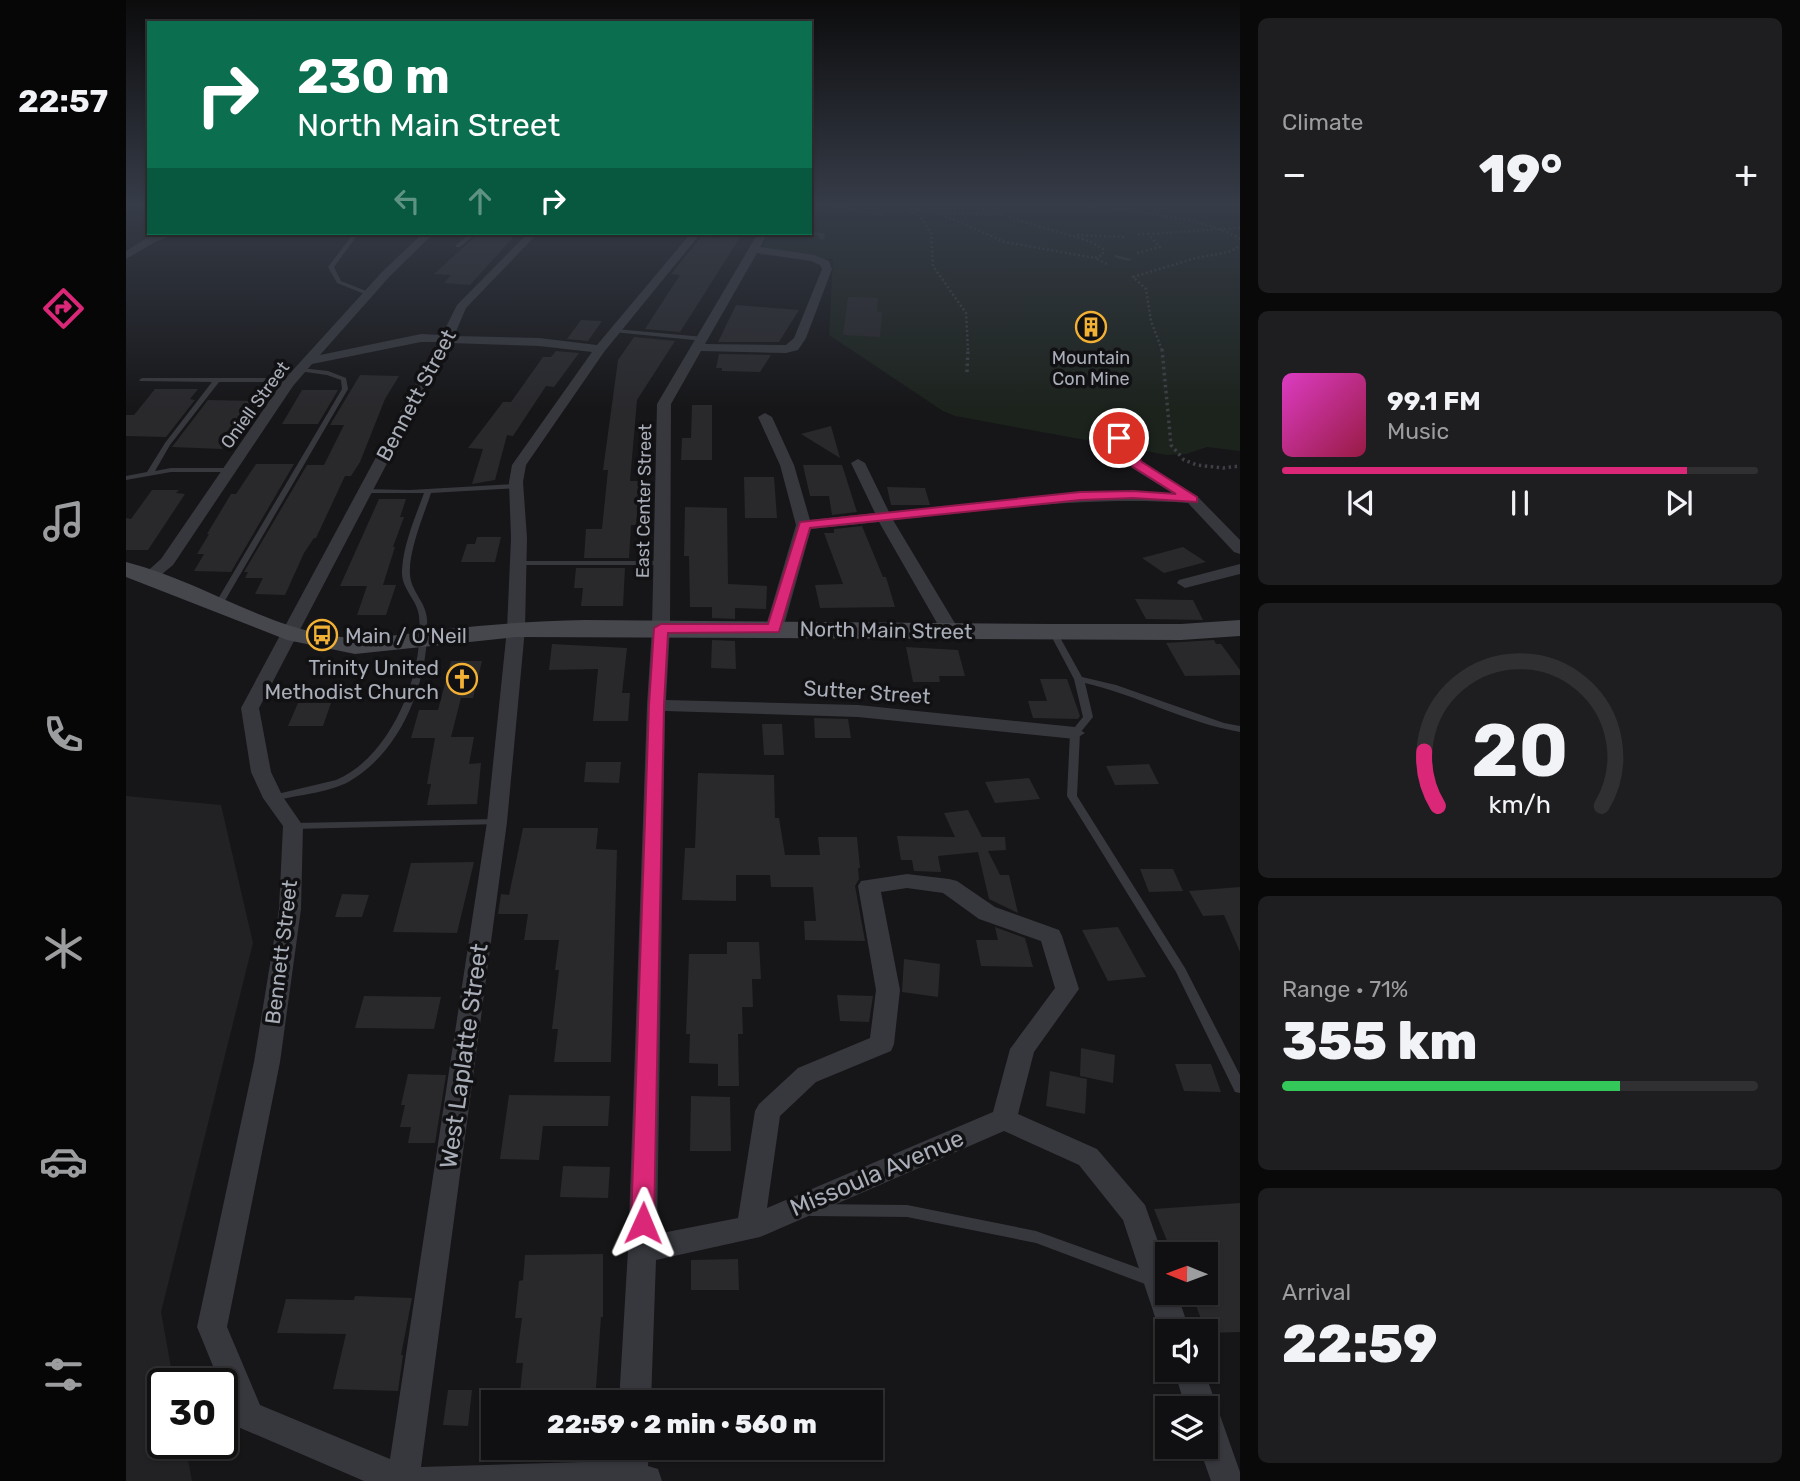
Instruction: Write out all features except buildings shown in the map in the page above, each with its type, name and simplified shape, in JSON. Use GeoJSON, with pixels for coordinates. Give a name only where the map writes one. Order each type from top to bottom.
{"type":"FeatureCollection","features":[{"type":"Feature","properties":{"kind":"main road","name":"North Main Street"},"geometry":{"type":"LineString","coordinates":[[126,569],[150,576],[288,634],[317,642],[355,646],[516,629],[1181,632],[1240,628]]}},
{"type":"Feature","properties":{"kind":"street","name":"Oniell Street"},"geometry":{"type":"LineString","coordinates":[[150,576],[167,562],[301,371],[390,272]]}},
{"type":"Feature","properties":{"kind":"street","name":"Bennett Street"},"geometry":{"type":"LineString","coordinates":[[402,1481],[249,1416],[212,1326],[269,1048],[290,909],[293,826],[273,798],[261,772],[250,708],[461,307],[495,272]]}},
{"type":"Feature","properties":{"kind":"street"},"geometry":{"type":"LineString","coordinates":[[516,486],[519,466],[600,349],[664,272]]}},
{"type":"Feature","properties":{"kind":"street","name":"East Center Street"},"geometry":{"type":"LineString","coordinates":[[636,1390],[642,1250],[656,705],[661,628],[664,404],[740,272]]}},
{"type":"Feature","properties":{"kind":"street"},"geometry":{"type":"LineString","coordinates":[[701,343],[786,349],[794,347],[825,272]]}},
{"type":"Feature","properties":{"kind":"street"},"geometry":{"type":"LineString","coordinates":[[301,371],[421,338],[539,342],[600,349]]}},
{"type":"Feature","properties":{"kind":"street"},"geometry":{"type":"LineString","coordinates":[[765,417],[787,466],[804,525],[774,629]]}},
{"type":"Feature","properties":{"kind":"street"},"geometry":{"type":"LineString","coordinates":[[1119,438],[1138,465],[1192,499],[1240,549]]}},
{"type":"Feature","properties":{"kind":"street"},"geometry":{"type":"LineString","coordinates":[[858,463],[885,519],[950,630]]}},
{"type":"Feature","properties":{"kind":"street","name":"West Laplatte Street"},"geometry":{"type":"LineString","coordinates":[[402,1481],[497,822],[516,629],[516,486]]}},
{"type":"Feature","properties":{"kind":"street"},"geometry":{"type":"LineString","coordinates":[[804,525],[885,519],[1080,496],[1133,495],[1192,499]]}},
{"type":"Feature","properties":{"kind":"street"},"geometry":{"type":"LineString","coordinates":[[1185,583],[1240,569]]}},
{"type":"Feature","properties":{"kind":"street","name":"Sutter Street"},"geometry":{"type":"LineString","coordinates":[[656,705],[858,711],[1075,733]]}},
{"type":"Feature","properties":{"kind":"street","name":"Missoula Avenue"},"geometry":{"type":"LineString","coordinates":[[642,1250],[750,1228],[1004,1119],[1022,1049],[1067,989],[1051,936],[987,913],[949,886],[907,881],[869,886],[888,990],[882,1044],[807,1075],[768,1111],[750,1228]]}},
{"type":"Feature","properties":{"kind":"street"},"geometry":{"type":"LineString","coordinates":[[1004,1119],[1088,1157],[1135,1214],[1155,1273]]}},
{"type":"Feature","properties":{"kind":"street"},"geometry":{"type":"LineString","coordinates":[[1218,1455],[1227,1481]]}},
{"type":"Feature","properties":{"kind":"street"},"geometry":{"type":"LineString","coordinates":[[426,1481],[635,1472]]}},
{"type":"Feature","properties":{"kind":"lane"},"geometry":{"type":"LineString","coordinates":[[334,272],[339,282],[369,293]]}},
{"type":"Feature","properties":{"kind":"lane"},"geometry":{"type":"LineString","coordinates":[[615,331],[701,343]]}},
{"type":"Feature","properties":{"kind":"lane"},"geometry":{"type":"LineString","coordinates":[[142,380],[217,380],[301,371],[328,373],[344,379],[345,389],[219,604]]}},
{"type":"Feature","properties":{"kind":"lane"},"geometry":{"type":"LineString","coordinates":[[151,472],[167,444],[217,380]]}},
{"type":"Feature","properties":{"kind":"lane"},"geometry":{"type":"LineString","coordinates":[[126,478],[151,472],[229,470]]}},
{"type":"Feature","properties":{"kind":"lane"},"geometry":{"type":"LineString","coordinates":[[365,491],[516,486]]}},
{"type":"Feature","properties":{"kind":"lane"},"geometry":{"type":"LineString","coordinates":[[273,798],[345,779],[387,744],[408,703],[424,639],[423,612],[406,587],[405,569],[428,491]]}},
{"type":"Feature","properties":{"kind":"lane"},"geometry":{"type":"LineString","coordinates":[[518,563],[662,563]]}},
{"type":"Feature","properties":{"kind":"lane"},"geometry":{"type":"LineString","coordinates":[[1053,632],[1079,679],[1088,717],[1075,733],[1072,796],[1181,971],[1240,1088]]}},
{"type":"Feature","properties":{"kind":"lane"},"geometry":{"type":"LineString","coordinates":[[1079,679],[1113,687],[1222,726],[1240,729]]}},
{"type":"Feature","properties":{"kind":"lane"},"geometry":{"type":"LineString","coordinates":[[293,826],[497,822]]}},
{"type":"Feature","properties":{"kind":"lane"},"geometry":{"type":"LineString","coordinates":[[793,1210],[907,1210],[1036,1237],[1155,1281]]}},
{"type":"Feature","properties":{"kind":"path"},"geometry":{"type":"LineString","coordinates":[[937,272],[964,308],[967,326],[967,372]]}},
{"type":"Feature","properties":{"kind":"path"},"geometry":{"type":"LineString","coordinates":[[1147,272],[1133,276],[1146,289],[1151,321],[1163,346],[1171,445],[1184,460],[1197,465],[1223,468],[1240,466]]}},
{"type":"Feature","properties":{"kind":"shaded area"},"geometry":{"type":"Polygon","coordinates":[[[832,272],[1240,272],[1240,451],[1207,447],[1186,454],[1167,455],[955,416],[943,411],[829,335],[832,272]]]}},
{"type":"Feature","properties":{"kind":"shaded area"},"geometry":{"type":"Polygon","coordinates":[[[126,796],[221,805],[253,943],[161,1312],[171,1368],[147,1368],[147,1459],[188,1459],[192,1481],[126,1481],[126,796]]]}},
{"type":"Feature","properties":{"kind":"place","name":"Mountain Con Mine"},"geometry":{"type":"Point","coordinates":[1091,327]}},
{"type":"Feature","properties":{"kind":"place","name":"Main / O'Neil"},"geometry":{"type":"Point","coordinates":[322,635]}},
{"type":"Feature","properties":{"kind":"place","name":"Trinity United Methodist Church"},"geometry":{"type":"Point","coordinates":[462,679]}},
{"type":"Feature","properties":{"kind":"route"},"geometry":{"type":"LineString","coordinates":[[643,1223],[656,705],[661,628],[774,629],[804,525],[885,519],[1080,496],[1133,495],[1192,499],[1138,465],[1119,438]]}}]}
